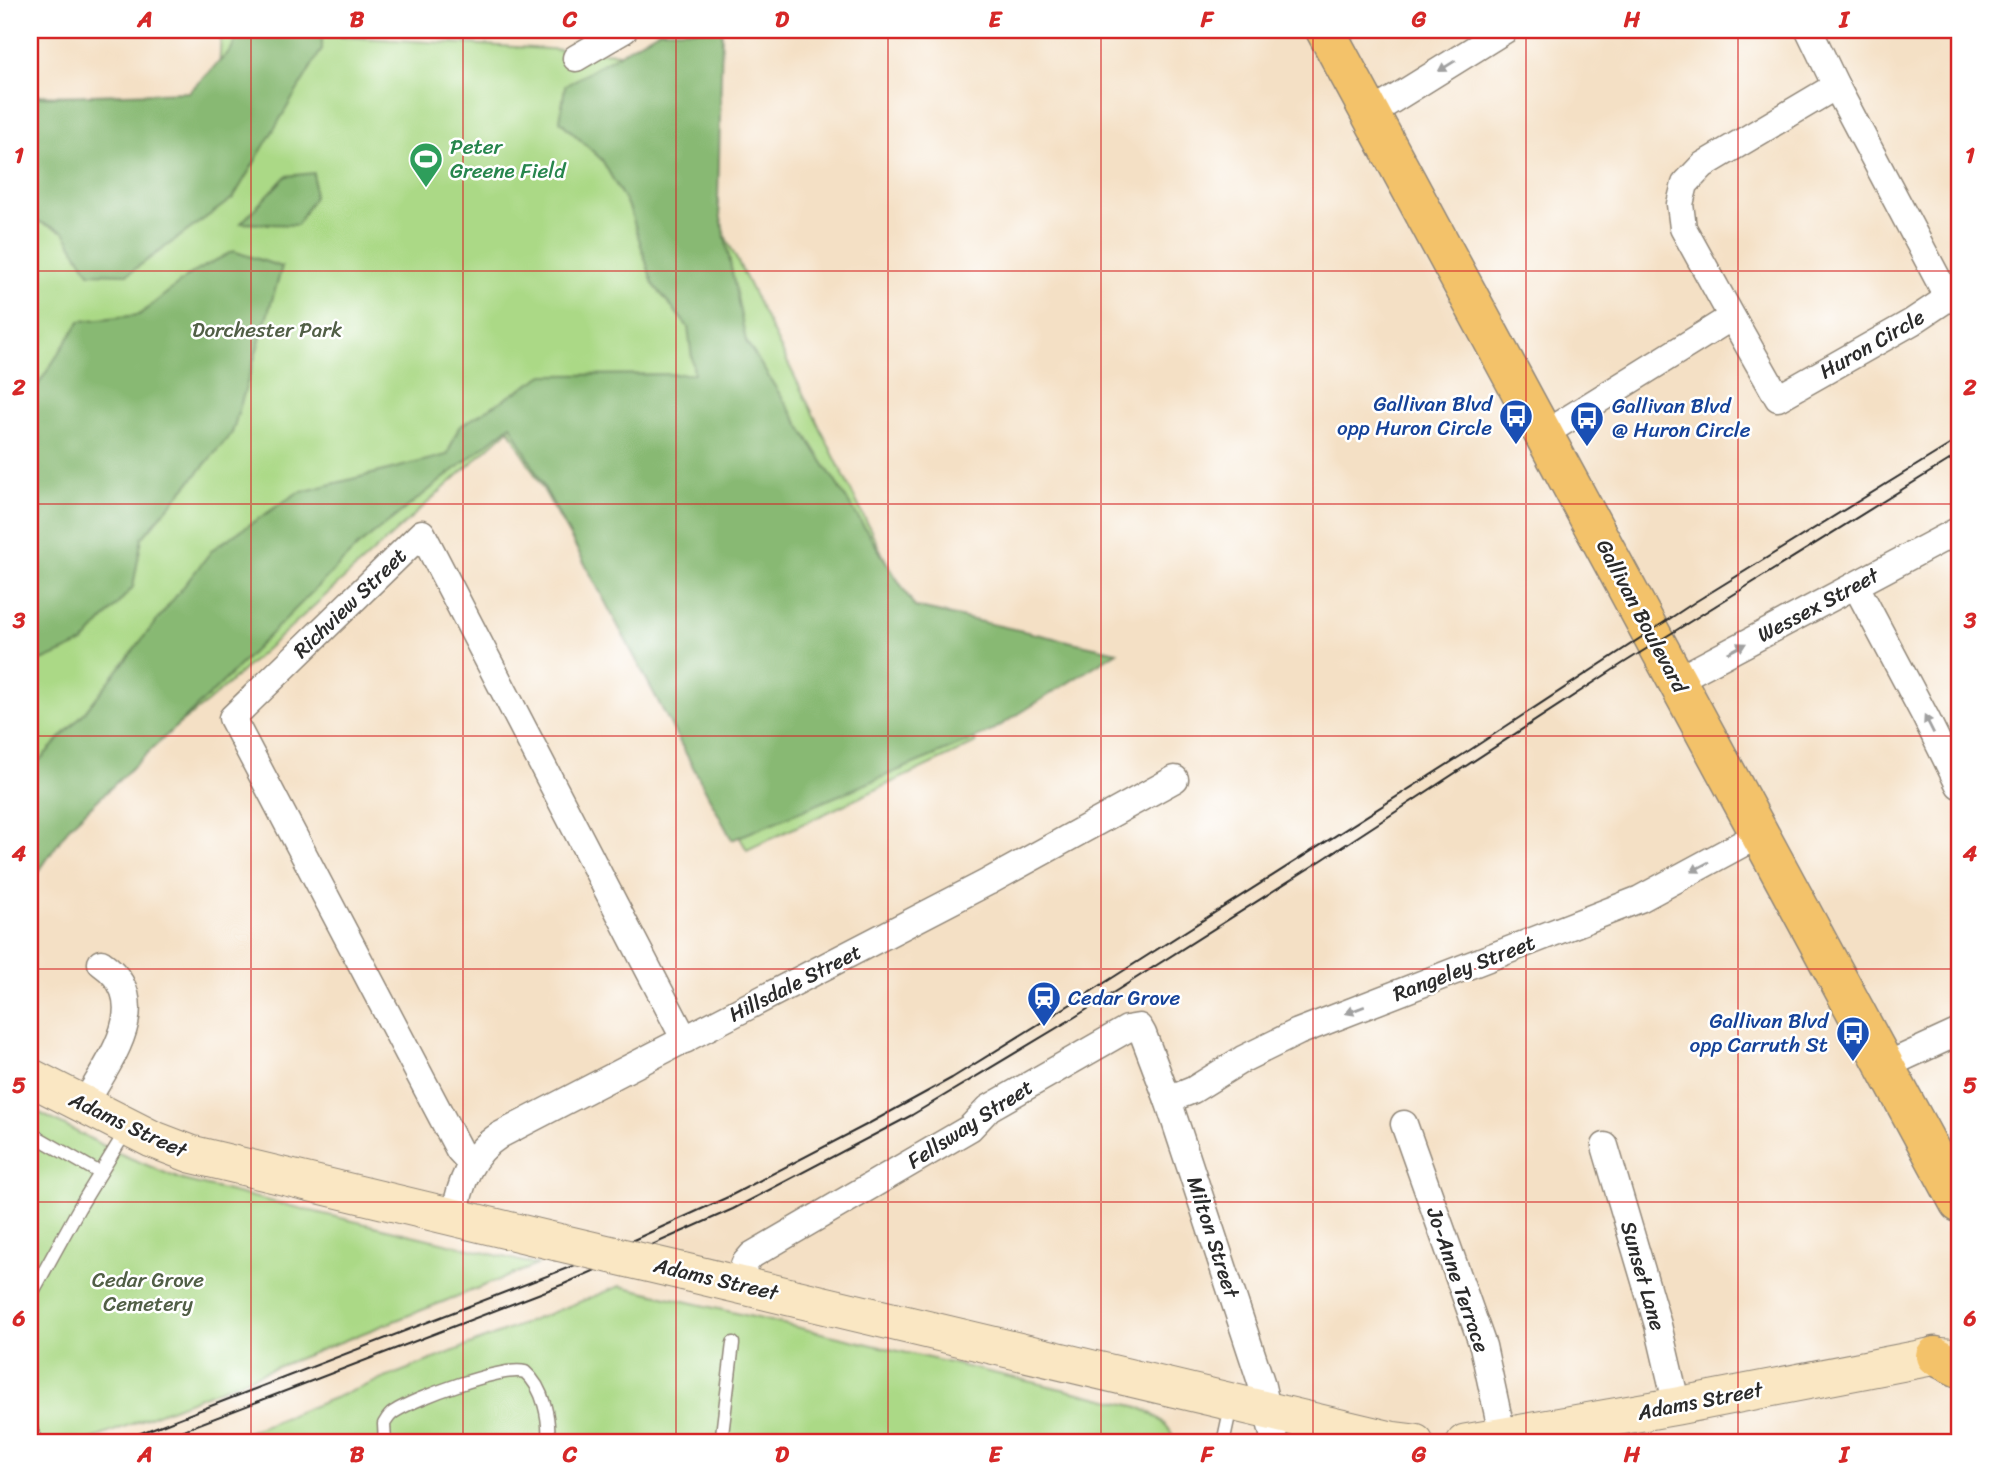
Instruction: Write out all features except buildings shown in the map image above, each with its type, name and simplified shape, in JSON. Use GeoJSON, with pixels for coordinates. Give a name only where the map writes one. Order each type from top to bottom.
{"type":"FeatureCollection","features":[{"type":"Feature","properties":{"kind":"highway","name":"Gallivan Boulevard"},"geometry":{"type":"LineString","coordinates":[[1325,30],[1959,1203]]}},
{"type":"Feature","properties":{"kind":"main road","name":"Adams Street"},"geometry":{"type":"LineString","coordinates":[[30,1077],[128,1128],[173,1148],[211,1160],[1232,1401],[1272,1427],[1415,1443]]}},
{"type":"Feature","properties":{"kind":"main road","name":"Adams Street"},"geometry":{"type":"LineString","coordinates":[[1465,1443],[1953,1354]]}},
{"type":"Feature","properties":{"kind":"street"},"geometry":{"type":"LineString","coordinates":[[576,58],[624,30]]}},
{"type":"Feature","properties":{"kind":"street"},"geometry":{"type":"LineString","coordinates":[[1370,114],[1505,30]]}},
{"type":"Feature","properties":{"kind":"street","name":"Huron Circle"},"geometry":{"type":"LineString","coordinates":[[1809,30],[1948,298],[1912,323],[1778,398],[1683,228],[1680,204],[1685,184],[1703,165],[1836,86]]}},
{"type":"Feature","properties":{"kind":"street"},"geometry":{"type":"LineString","coordinates":[[1544,434],[1732,317]]}},
{"type":"Feature","properties":{"kind":"street","name":"Wessex Street"},"geometry":{"type":"LineString","coordinates":[[1677,680],[1959,530]]}},
{"type":"Feature","properties":{"kind":"street","name":"Richview Street"},"geometry":{"type":"LineString","coordinates":[[471,1163],[459,1150],[232,718],[422,533],[685,1040]]}},
{"type":"Feature","properties":{"kind":"street"},"geometry":{"type":"LineString","coordinates":[[1856,586],[1959,785]]}},
{"type":"Feature","properties":{"kind":"street","name":"Hillsdale Street"},"geometry":{"type":"LineString","coordinates":[[454,1217],[462,1184],[471,1163],[483,1147],[500,1135],[988,882],[1175,779]]}},
{"type":"Feature","properties":{"kind":"street","name":"Rangeley Street"},"geometry":{"type":"LineString","coordinates":[[1168,1100],[1193,1090],[1242,1059],[1298,1032],[1640,899],[1760,834]]}},
{"type":"Feature","properties":{"kind":"street"},"geometry":{"type":"LineString","coordinates":[[84,1105],[121,1040],[126,1019],[123,987],[112,971],[101,963]]}},
{"type":"Feature","properties":{"kind":"street","name":"Fellsway Street"},"geometry":{"type":"LineString","coordinates":[[736,1284],[745,1263],[752,1255],[970,1128],[989,1108],[1127,1029],[1139,1027],[1143,1034]]}},
{"type":"Feature","properties":{"kind":"street"},"geometry":{"type":"LineString","coordinates":[[1885,1066],[1959,1032]]}},
{"type":"Feature","properties":{"kind":"street","name":"Milton Street"},"geometry":{"type":"LineString","coordinates":[[1143,1034],[1168,1100],[1272,1427]]}},
{"type":"Feature","properties":{"kind":"street","name":"Jo-Anne Terrace"},"geometry":{"type":"LineString","coordinates":[[1404,1124],[1483,1346],[1503,1438]]}},
{"type":"Feature","properties":{"kind":"street","name":"Sunset Lane"},"geometry":{"type":"LineString","coordinates":[[1605,1146],[1654,1309],[1677,1406]]}},
{"type":"Feature","properties":{"kind":"lane"},"geometry":{"type":"LineString","coordinates":[[30,1297],[128,1128]]}},
{"type":"Feature","properties":{"kind":"lane"},"geometry":{"type":"LineString","coordinates":[[30,1133],[100,1173]]}},
{"type":"Feature","properties":{"kind":"lane"},"geometry":{"type":"LineString","coordinates":[[721,1443],[733,1343]]}},
{"type":"Feature","properties":{"kind":"lane"},"geometry":{"type":"LineString","coordinates":[[385,1443],[384,1424],[387,1418],[400,1409],[469,1382],[501,1372],[518,1370],[525,1372],[536,1385],[547,1418],[548,1443]]}},
{"type":"Feature","properties":{"kind":"lane"},"geometry":{"type":"LineString","coordinates":[[1223,1443],[1232,1401]]}},
{"type":"Feature","properties":{"kind":"lane"},"geometry":{"type":"LineString","coordinates":[[30,1427],[37,1443]]}},
{"type":"Feature","properties":{"kind":"green space","name":"Dorchester Park"},"geometry":{"type":"Polygon","coordinates":[[[221,30],[635,54],[976,743],[747,850],[509,429],[208,702],[30,838],[30,95],[218,99],[221,30]]]}},
{"type":"Feature","properties":{"kind":"green space"},"geometry":{"type":"Polygon","coordinates":[[[240,30],[322,30],[322,49],[233,198],[128,274],[89,273],[64,232],[30,218],[30,97],[189,92],[231,50],[240,30]]]}},
{"type":"Feature","properties":{"kind":"green space"},"geometry":{"type":"Polygon","coordinates":[[[660,30],[722,30],[718,203],[746,341],[915,607],[1117,652],[990,732],[732,840],[511,425],[357,547],[217,688],[70,826],[30,884],[30,770],[84,713],[213,549],[297,493],[447,455],[459,427],[544,375],[694,374],[688,327],[653,284],[630,210],[602,160],[560,121],[565,86],[660,30]]]}},
{"type":"Feature","properties":{"kind":"green space"},"geometry":{"type":"Polygon","coordinates":[[[314,173],[314,197],[297,225],[241,223],[286,176],[314,173]]]}},
{"type":"Feature","properties":{"kind":"green space"},"geometry":{"type":"Polygon","coordinates":[[[233,251],[282,267],[232,433],[142,538],[133,587],[83,643],[42,661],[30,655],[30,397],[80,321],[139,315],[192,273],[233,251]]]}},
{"type":"Feature","properties":{"kind":"green space","name":"Cedar Grove Cemetery"},"geometry":{"type":"Polygon","coordinates":[[[30,1108],[116,1152],[182,1180],[537,1265],[83,1443],[30,1443],[30,1108]]]}},
{"type":"Feature","properties":{"kind":"green space"},"geometry":{"type":"Polygon","coordinates":[[[620,1286],[1139,1407],[1166,1425],[1175,1443],[219,1443],[620,1286]]]}},
{"type":"Feature","properties":{"kind":"tram line"},"geometry":{"type":"LineString","coordinates":[[115,1443],[596,1257],[728,1197],[868,1124],[952,1078],[1087,994],[1470,750],[1695,602],[1959,439]]}},
{"type":"Feature","properties":{"kind":"tram line"},"geometry":{"type":"LineString","coordinates":[[150,1443],[564,1284],[733,1209],[912,1115],[1075,1017],[1622,664],[1959,454]]}},
{"type":"Feature","properties":{"kind":"place","name":"Peter Greene Field"},"geometry":{"type":"Point","coordinates":[426,189]}},
{"type":"Feature","properties":{"kind":"place","name":"Gallivan Blvd opp Huron Circle"},"geometry":{"type":"Point","coordinates":[1516,446]}},
{"type":"Feature","properties":{"kind":"place","name":"Gallivan Blvd @ Huron Circle"},"geometry":{"type":"Point","coordinates":[1587,448]}},
{"type":"Feature","properties":{"kind":"place","name":"Cedar Grove"},"geometry":{"type":"Point","coordinates":[1044,1028]}},
{"type":"Feature","properties":{"kind":"place","name":"Gallivan Blvd opp Carruth St"},"geometry":{"type":"Point","coordinates":[1853,1063]}}]}
